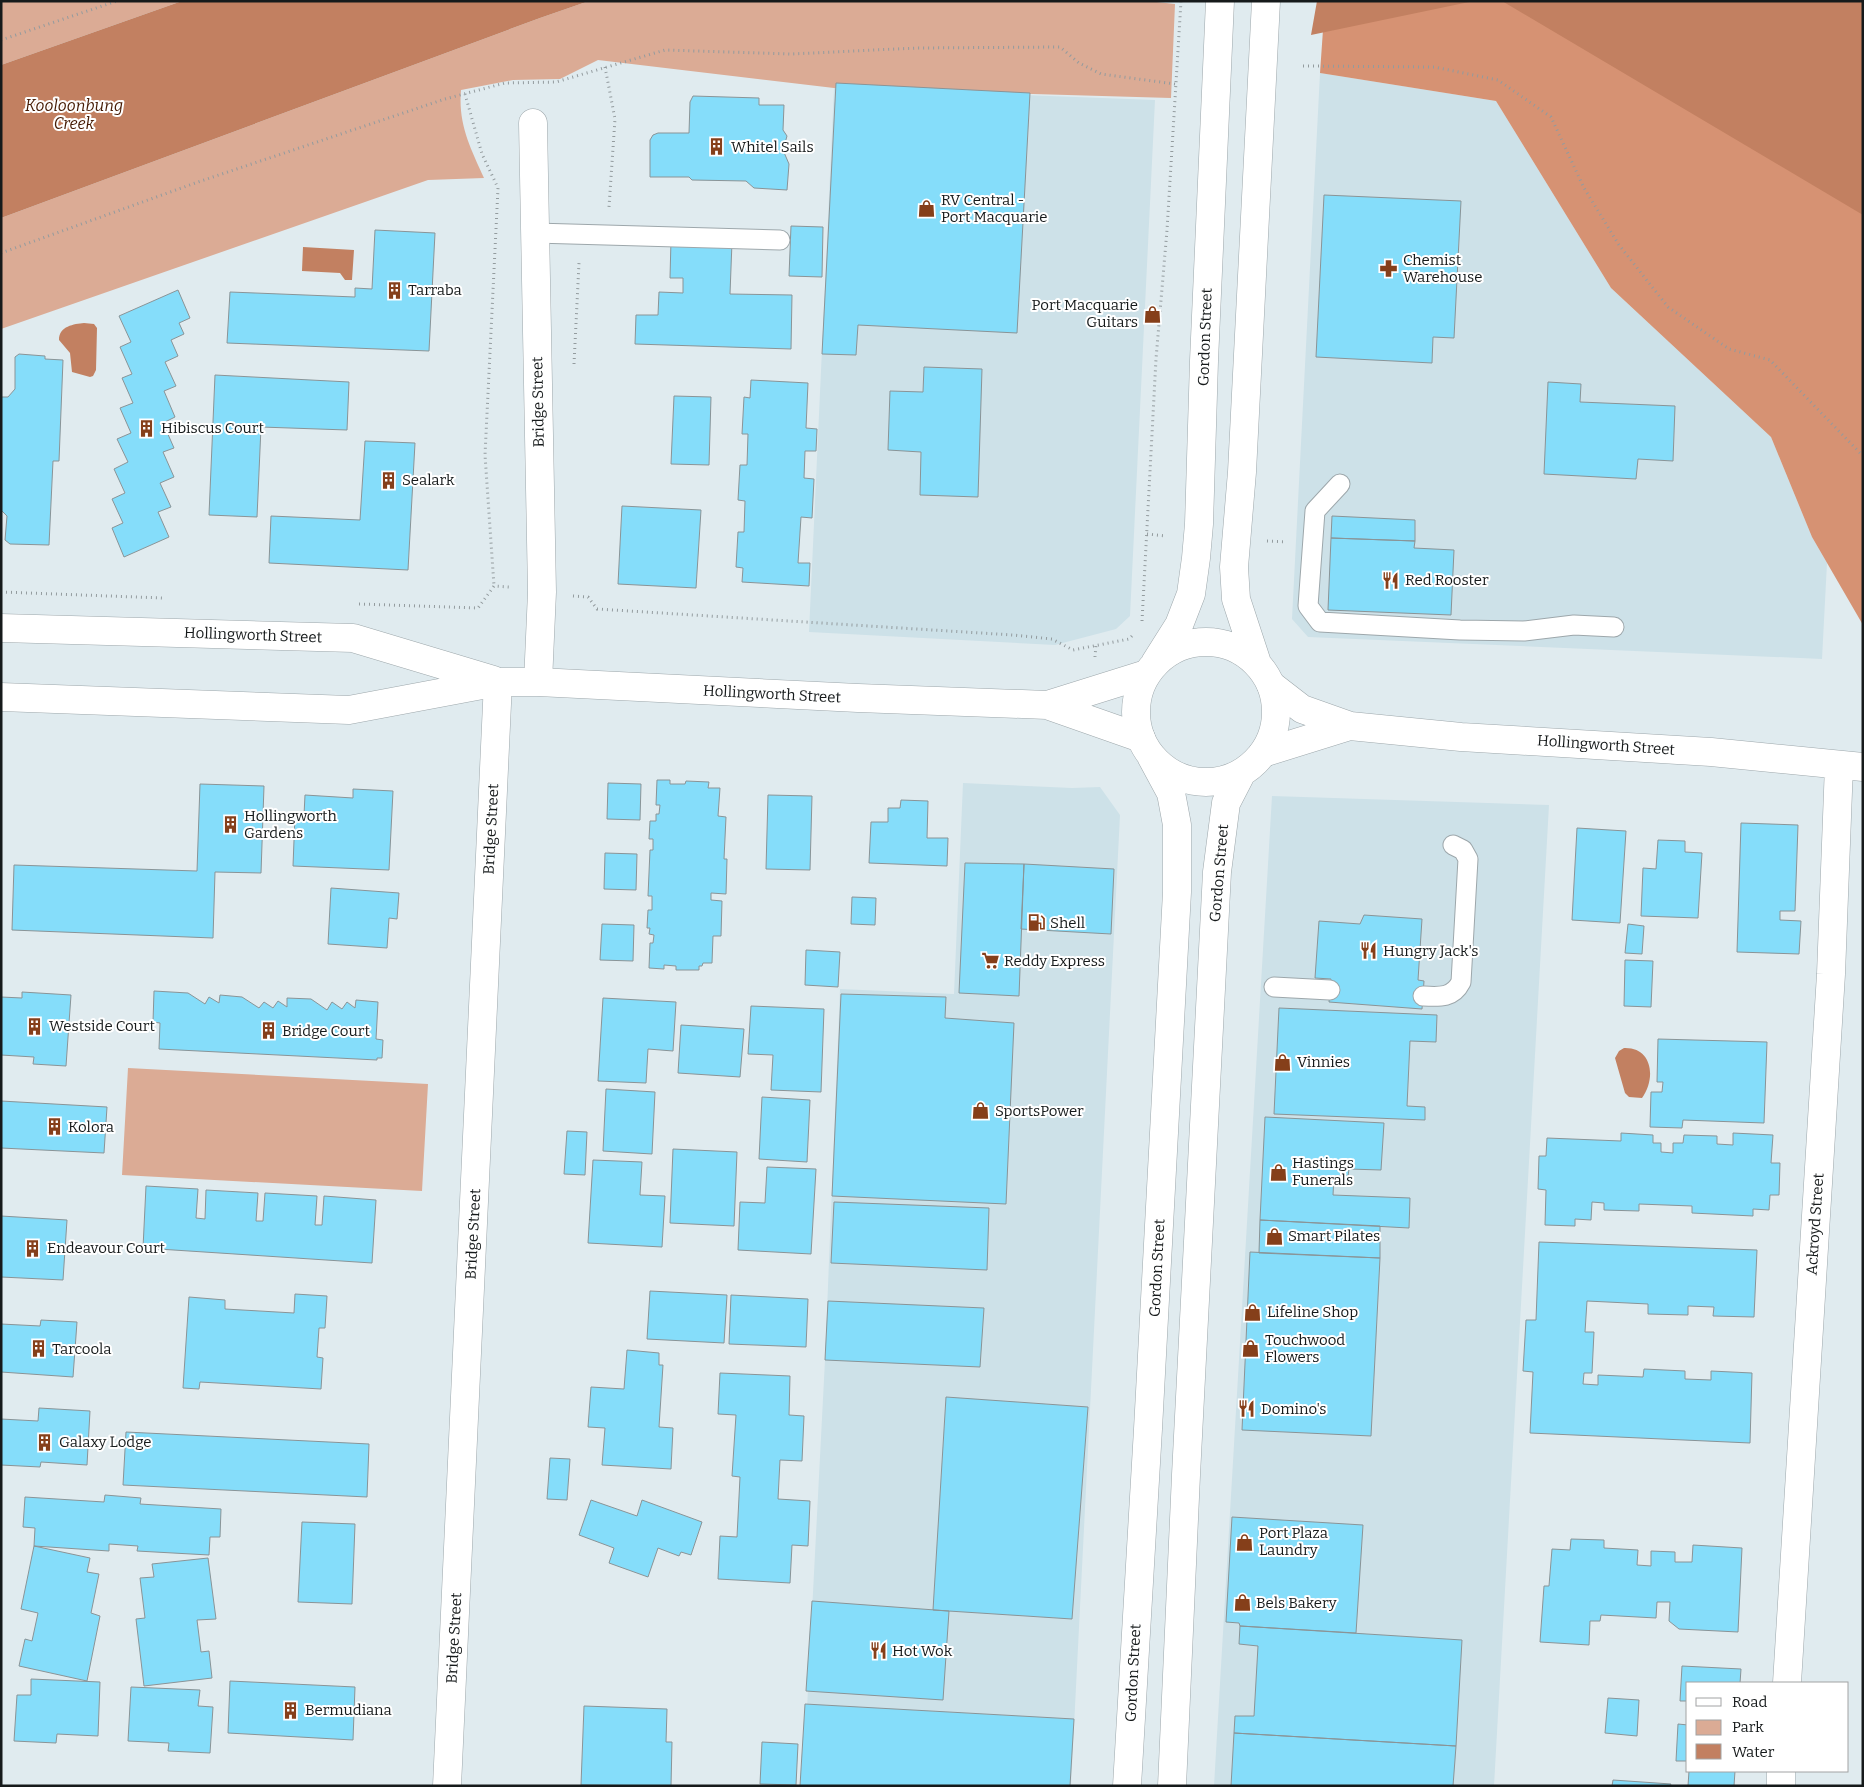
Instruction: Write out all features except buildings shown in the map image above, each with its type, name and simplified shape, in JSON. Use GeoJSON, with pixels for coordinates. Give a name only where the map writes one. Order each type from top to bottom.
{"type":"FeatureCollection","features":[{"type":"Feature","properties":{"kind":"street","name":"Gordon Street"},"geometry":{"type":"LineString","coordinates":[[1150,669],[1179,625],[1191,594],[1196,551],[1220,13]]}},
{"type":"Feature","properties":{"kind":"street"},"geometry":{"type":"LineString","coordinates":[[1264,674],[1245,653],[1229,645],[1204,641],[1190,643],[1170,651],[1150,669],[1139,689],[1136,706],[1136,722],[1146,747],[1160,766],[1177,776],[1197,782],[1212,782],[1226,779],[1242,772],[1263,753],[1270,740],[1276,712],[1275,698],[1236,599],[1234,567],[1242,472],[1265,14]]}},
{"type":"Feature","properties":{"kind":"street","name":"Bridge Street"},"geometry":{"type":"LineString","coordinates":[[533,123],[542,592],[538,682]]}},
{"type":"Feature","properties":{"kind":"street","name":"Hollingworth Street"},"geometry":{"type":"LineString","coordinates":[[1,628],[353,638],[498,682]]}},
{"type":"Feature","properties":{"kind":"street","name":"Hollingworth Street"},"geometry":{"type":"LineString","coordinates":[[1046,705],[1150,669]]}},
{"type":"Feature","properties":{"kind":"street","name":"Hollingworth Street"},"geometry":{"type":"LineString","coordinates":[[1264,674],[1302,709],[1350,726],[1461,737],[1711,752],[1851,766]]}},
{"type":"Feature","properties":{"kind":"street","name":"Hollingworth Street"},"geometry":{"type":"LineString","coordinates":[[1,697],[349,710],[498,682],[538,682],[858,698],[1046,705],[1146,747]]}},
{"type":"Feature","properties":{"kind":"street","name":"Bridge Street"},"geometry":{"type":"LineString","coordinates":[[447,1786],[498,682]]}},
{"type":"Feature","properties":{"kind":"street","name":"Hollingworth Street"},"geometry":{"type":"LineString","coordinates":[[1263,753],[1350,726]]}},
{"type":"Feature","properties":{"kind":"street","name":"Gordon Street"},"geometry":{"type":"LineString","coordinates":[[1127,1786],[1170,1048],[1177,882],[1177,825],[1170,793],[1146,747]]}},
{"type":"Feature","properties":{"kind":"street","name":"Ackroyd Street"},"geometry":{"type":"LineString","coordinates":[[1787,1682],[1806,1344],[1816,1225],[1831,974],[1851,766]]}},
{"type":"Feature","properties":{"kind":"street","name":"Gordon Street"},"geometry":{"type":"LineString","coordinates":[[1172,1786],[1186,1466],[1217,872],[1226,804],[1242,772]]}},
{"type":"Feature","properties":{"kind":"street"},"geometry":{"type":"LineString","coordinates":[[1780,1786],[1781,1772]]}},
{"type":"Feature","properties":{"kind":"lane"},"geometry":{"type":"LineString","coordinates":[[535,233],[780,240]]}},
{"type":"Feature","properties":{"kind":"lane"},"geometry":{"type":"LineString","coordinates":[[1340,484],[1315,510],[1308,606],[1320,622],[1460,630],[1524,631],[1574,624],[1614,627]]}},
{"type":"Feature","properties":{"kind":"lane"},"geometry":{"type":"LineString","coordinates":[[1424,996],[1443,997],[1451,994],[1458,988],[1461,982],[1468,859],[1463,850],[1452,845]]}},
{"type":"Feature","properties":{"kind":"lane"},"geometry":{"type":"LineString","coordinates":[[1274,987],[1330,990]]}},
{"type":"Feature","properties":{"kind":"path"},"geometry":{"type":"LineString","coordinates":[[1,40],[117,1]]}},
{"type":"Feature","properties":{"kind":"path"},"geometry":{"type":"LineString","coordinates":[[1142,627],[1156,359],[1167,230],[1181,1]]}},
{"type":"Feature","properties":{"kind":"path"},"geometry":{"type":"LineString","coordinates":[[1,252],[198,182],[464,94],[505,84],[556,82],[665,50],[792,54],[917,48],[1060,47],[1079,63],[1101,74],[1175,84]]}},
{"type":"Feature","properties":{"kind":"path"},"geometry":{"type":"LineString","coordinates":[[1303,66],[1434,67],[1498,80],[1551,117],[1584,188],[1619,245],[1668,307],[1729,349],[1770,360],[1863,456]]}},
{"type":"Feature","properties":{"kind":"path"},"geometry":{"type":"LineString","coordinates":[[605,68],[614,119],[607,235]]}},
{"type":"Feature","properties":{"kind":"path"},"geometry":{"type":"LineString","coordinates":[[359,604],[478,608],[494,586],[485,454],[498,188],[482,154],[464,94]]}},
{"type":"Feature","properties":{"kind":"path"},"geometry":{"type":"LineString","coordinates":[[574,364],[580,234]]}},
{"type":"Feature","properties":{"kind":"path"},"geometry":{"type":"LineString","coordinates":[[1147,534],[1174,536]]}},
{"type":"Feature","properties":{"kind":"path"},"geometry":{"type":"LineString","coordinates":[[1262,541],[1290,543]]}},
{"type":"Feature","properties":{"kind":"path"},"geometry":{"type":"LineString","coordinates":[[494,586],[509,587]]}},
{"type":"Feature","properties":{"kind":"path"},"geometry":{"type":"LineString","coordinates":[[1,592],[170,598]]}},
{"type":"Feature","properties":{"kind":"path"},"geometry":{"type":"LineString","coordinates":[[571,596],[588,597],[597,609],[1013,635],[1052,639],[1073,650],[1129,639],[1136,633]]}},
{"type":"Feature","properties":{"kind":"path"},"geometry":{"type":"LineString","coordinates":[[1095,658],[1096,645]]}},
{"type":"Feature","properties":{"kind":"shaded area"},"geometry":{"type":"Polygon","coordinates":[[[1325,1],[1863,1],[1863,625],[1812,537],[1771,437],[1611,288],[1496,101],[1320,73],[1325,1]]]}},
{"type":"Feature","properties":{"kind":"shaded area"},"geometry":{"type":"Polygon","coordinates":[[[1320,73],[1496,101],[1611,288],[1771,437],[1812,537],[1827,563],[1822,659],[1308,637],[1292,619],[1320,73]]]}},
{"type":"Feature","properties":{"kind":"shaded area"},"geometry":{"type":"Polygon","coordinates":[[[834,88],[1155,100],[1130,616],[1116,629],[1055,645],[809,632],[834,88]]]}},
{"type":"Feature","properties":{"kind":"shaded area"},"geometry":{"type":"Polygon","coordinates":[[[963,783],[1072,788],[1100,787],[1120,815],[1071,1786],[803,1786],[825,1360],[840,989],[954,994],[963,783]]]}},
{"type":"Feature","properties":{"kind":"shaded area"},"geometry":{"type":"Polygon","coordinates":[[[1272,796],[1549,805],[1494,1786],[1214,1786],[1272,796]]]}},
{"type":"Feature","properties":{"kind":"green space"},"geometry":{"type":"Polygon","coordinates":[[[1,1],[182,1],[1,65],[1,1]]]}},
{"type":"Feature","properties":{"kind":"green space"},"geometry":{"type":"Polygon","coordinates":[[[589,1],[1148,1],[1175,4],[1171,98],[834,88],[598,60],[560,79],[513,80],[461,90],[463,125],[484,178],[428,180],[1,329],[1,218],[589,1]]]}},
{"type":"Feature","properties":{"kind":"green space"},"geometry":{"type":"Polygon","coordinates":[[[128,1068],[428,1084],[422,1191],[122,1175],[128,1068]]]}},
{"type":"Feature","properties":{"kind":"water","name":"Kooloonbung Creek"},"geometry":{"type":"Polygon","coordinates":[[[182,1],[589,1],[1,218],[1,65],[182,1]]]}},
{"type":"Feature","properties":{"kind":"water"},"geometry":{"type":"Polygon","coordinates":[[[1317,1],[1474,1],[1311,35],[1317,1]]]}},
{"type":"Feature","properties":{"kind":"water"},"geometry":{"type":"Polygon","coordinates":[[[1502,1],[1863,1],[1863,215],[1502,1]]]}},
{"type":"Feature","properties":{"kind":"water"},"geometry":{"type":"Polygon","coordinates":[[[303,247],[354,250],[352,280],[345,280],[340,273],[302,271],[303,247]]]}},
{"type":"Feature","properties":{"kind":"water"},"geometry":{"type":"Polygon","coordinates":[[[94,324],[97,328],[96,370],[93,376],[90,377],[72,372],[70,353],[59,340],[64,329],[72,325],[94,324]]]}},
{"type":"Feature","properties":{"kind":"water"},"geometry":{"type":"Polygon","coordinates":[[[1624,1048],[1634,1049],[1641,1053],[1646,1058],[1649,1066],[1649,1082],[1642,1098],[1629,1097],[1625,1093],[1615,1058],[1619,1051],[1624,1048]]]}},
{"type":"Feature","properties":{"kind":"place","name":"Whitel Sails"},"geometry":{"type":"Point","coordinates":[717,147]}},
{"type":"Feature","properties":{"kind":"place","name":"RV Central - Port Macquarie"},"geometry":{"type":"Point","coordinates":[927,209]}},
{"type":"Feature","properties":{"kind":"place","name":"Chemist Warehouse"},"geometry":{"type":"Point","coordinates":[1389,269]}},
{"type":"Feature","properties":{"kind":"place","name":"Tarraba"},"geometry":{"type":"Point","coordinates":[394,290]}},
{"type":"Feature","properties":{"kind":"place","name":"Port Macquarie Guitars"},"geometry":{"type":"Point","coordinates":[1152,314]}},
{"type":"Feature","properties":{"kind":"place","name":"Hibiscus Court"},"geometry":{"type":"Point","coordinates":[147,428]}},
{"type":"Feature","properties":{"kind":"place","name":"Sealark"},"geometry":{"type":"Point","coordinates":[388,480]}},
{"type":"Feature","properties":{"kind":"place","name":"Red Rooster"},"geometry":{"type":"Point","coordinates":[1391,580]}},
{"type":"Feature","properties":{"kind":"place","name":"Hollingworth Gardens"},"geometry":{"type":"Point","coordinates":[230,825]}},
{"type":"Feature","properties":{"kind":"place","name":"Shell"},"geometry":{"type":"Point","coordinates":[1036,923]}},
{"type":"Feature","properties":{"kind":"place","name":"Hungry Jack's"},"geometry":{"type":"Point","coordinates":[1369,951]}},
{"type":"Feature","properties":{"kind":"place","name":"Reddy Express"},"geometry":{"type":"Point","coordinates":[990,961]}},
{"type":"Feature","properties":{"kind":"place","name":"Westside Court"},"geometry":{"type":"Point","coordinates":[35,1026]}},
{"type":"Feature","properties":{"kind":"place","name":"Bridge Court"},"geometry":{"type":"Point","coordinates":[268,1031]}},
{"type":"Feature","properties":{"kind":"place","name":"Vinnies"},"geometry":{"type":"Point","coordinates":[1283,1062]}},
{"type":"Feature","properties":{"kind":"place","name":"SportsPower"},"geometry":{"type":"Point","coordinates":[981,1111]}},
{"type":"Feature","properties":{"kind":"place","name":"Kolora"},"geometry":{"type":"Point","coordinates":[54,1127]}},
{"type":"Feature","properties":{"kind":"place","name":"Hastings Funerals"},"geometry":{"type":"Point","coordinates":[1278,1172]}},
{"type":"Feature","properties":{"kind":"place","name":"Smart Pilates"},"geometry":{"type":"Point","coordinates":[1274,1236]}},
{"type":"Feature","properties":{"kind":"place","name":"Endeavour Court"},"geometry":{"type":"Point","coordinates":[33,1248]}},
{"type":"Feature","properties":{"kind":"place","name":"Lifeline Shop"},"geometry":{"type":"Point","coordinates":[1253,1312]}},
{"type":"Feature","properties":{"kind":"place","name":"Tarcoola"},"geometry":{"type":"Point","coordinates":[38,1349]}},
{"type":"Feature","properties":{"kind":"place","name":"Touchwood Flowers"},"geometry":{"type":"Point","coordinates":[1251,1349]}},
{"type":"Feature","properties":{"kind":"place","name":"Domino's"},"geometry":{"type":"Point","coordinates":[1247,1409]}},
{"type":"Feature","properties":{"kind":"place","name":"Galaxy Lodge"},"geometry":{"type":"Point","coordinates":[45,1442]}},
{"type":"Feature","properties":{"kind":"place","name":"Port Plaza Laundry"},"geometry":{"type":"Point","coordinates":[1245,1542]}},
{"type":"Feature","properties":{"kind":"place","name":"Bels Bakery"},"geometry":{"type":"Point","coordinates":[1242,1603]}},
{"type":"Feature","properties":{"kind":"place","name":"Hot Wok"},"geometry":{"type":"Point","coordinates":[878,1651]}},
{"type":"Feature","properties":{"kind":"place","name":"Bermudiana"},"geometry":{"type":"Point","coordinates":[291,1710]}}]}
